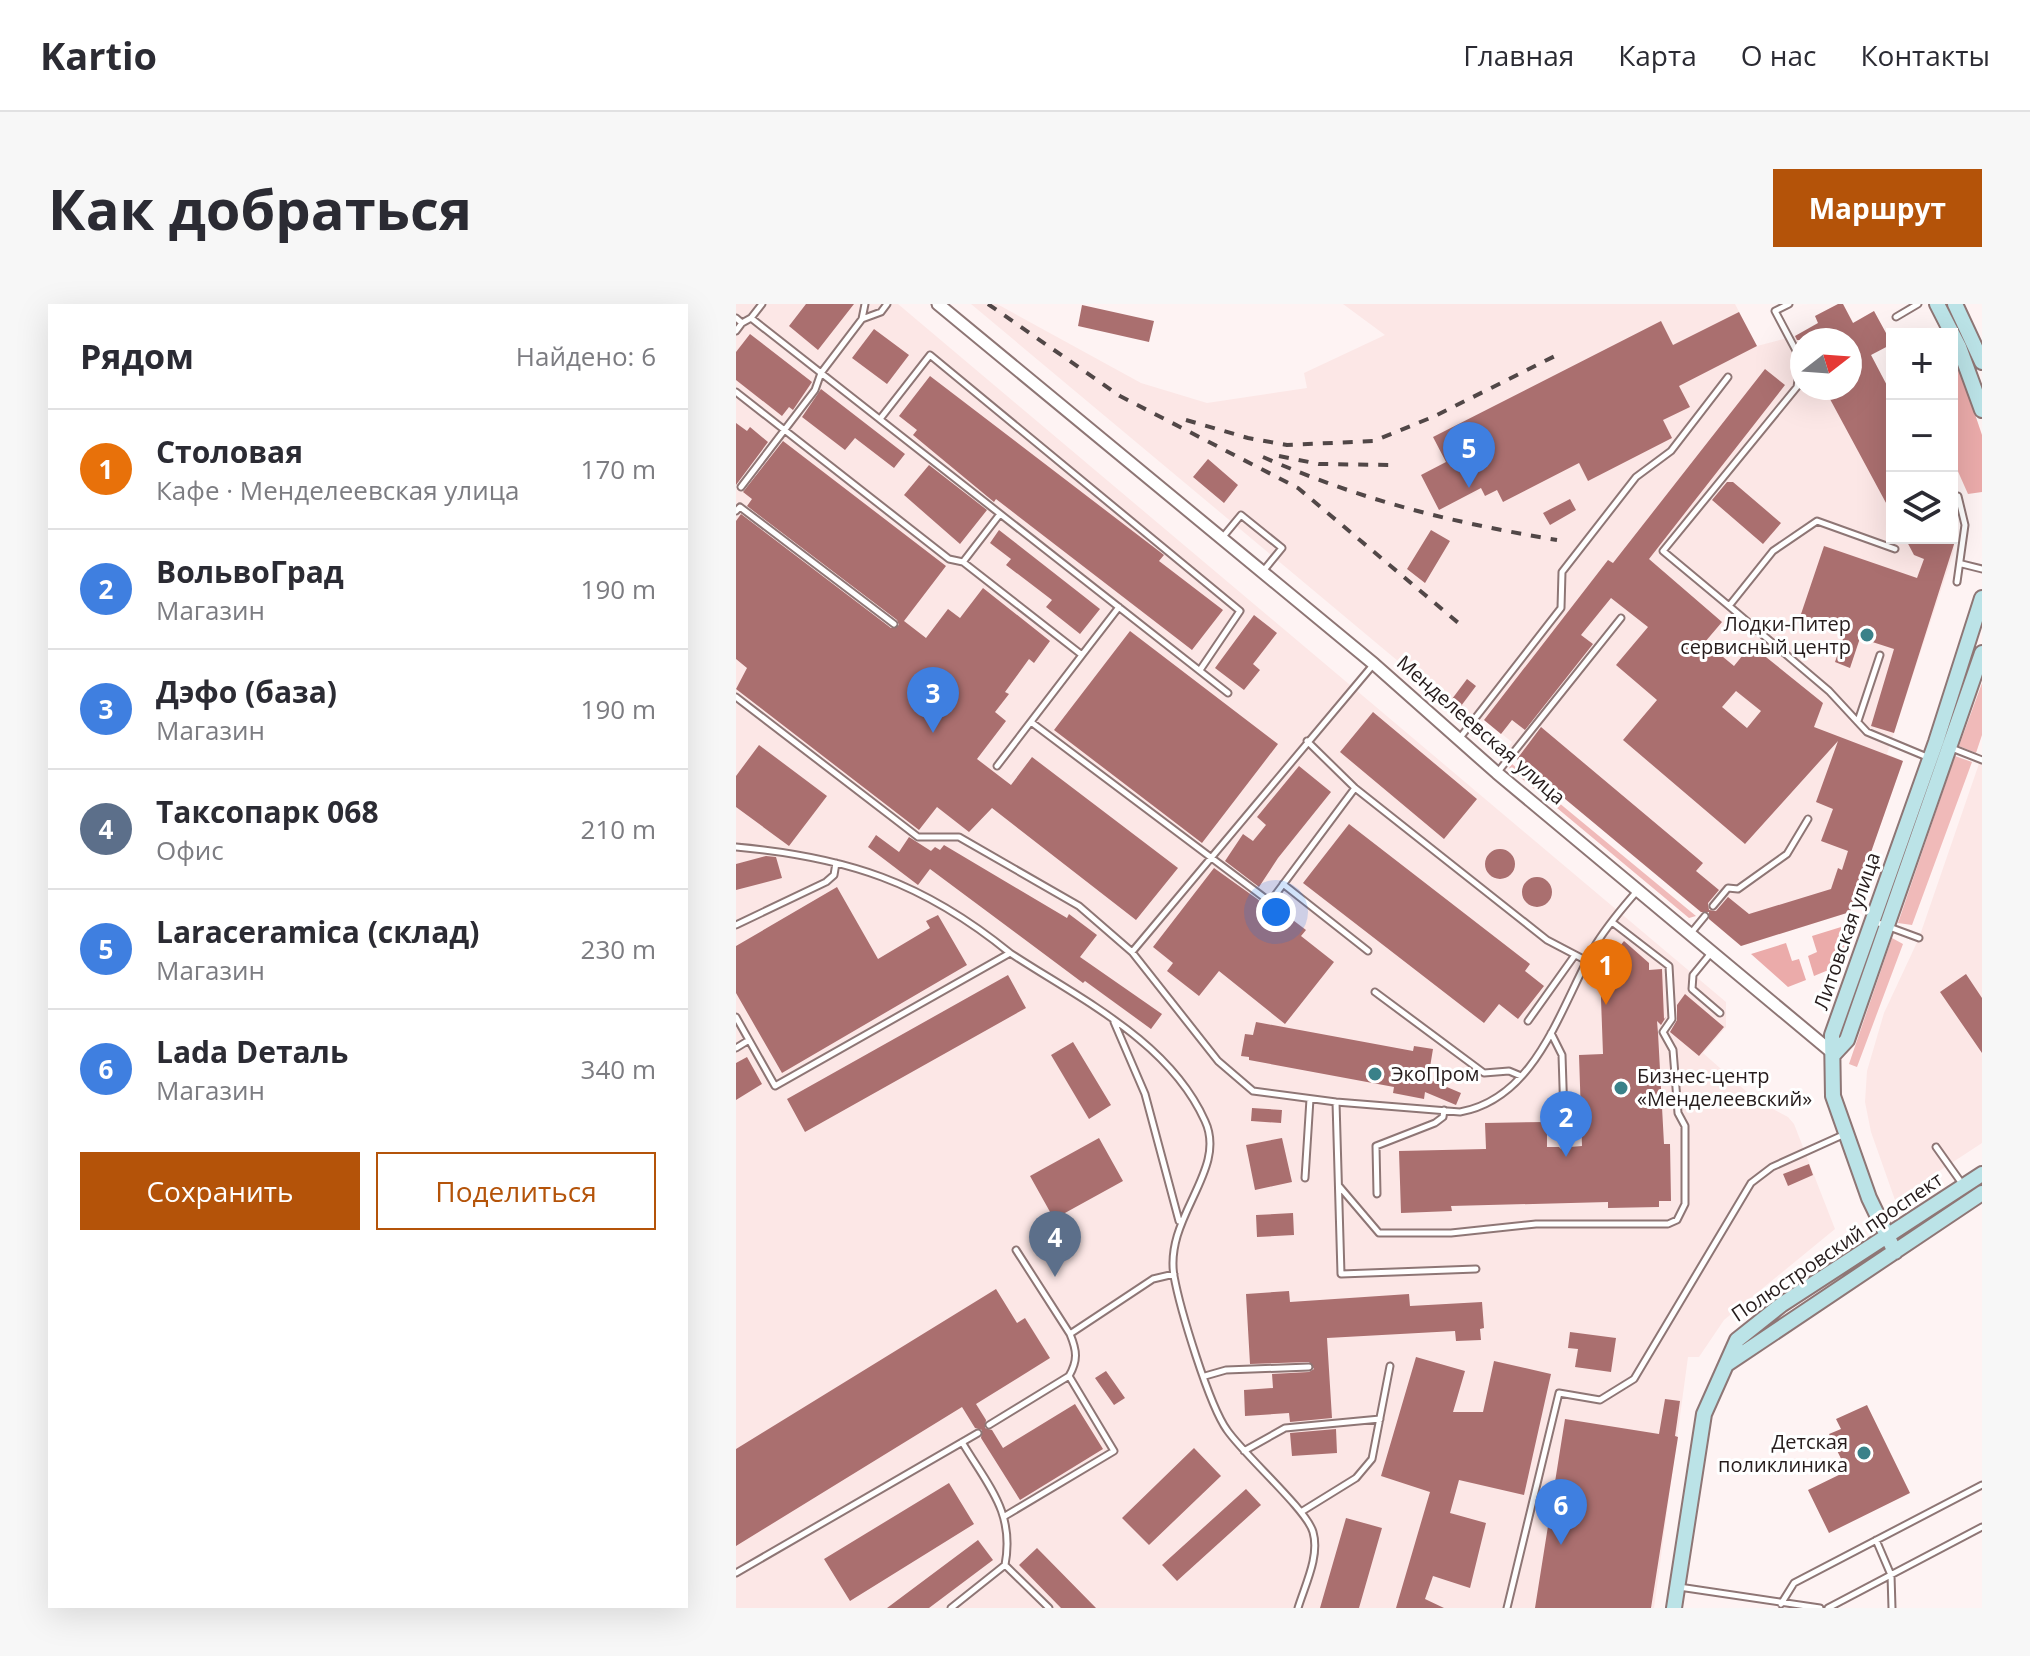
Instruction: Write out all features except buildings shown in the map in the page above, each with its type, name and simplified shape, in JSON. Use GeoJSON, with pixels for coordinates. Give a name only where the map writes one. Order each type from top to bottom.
{"type":"FeatureCollection","features":[{"type":"Feature","properties":{"kind":"street","name":"Менделеевская улица"},"geometry":{"type":"LineString","coordinates":[[938,304],[1374,664],[1497,773],[1834,1054]]}},
{"type":"Feature","properties":{"kind":"street"},"geometry":{"type":"LineString","coordinates":[[1937,304],[1979,392],[1982,410]]}},
{"type":"Feature","properties":{"kind":"street"},"geometry":{"type":"LineString","coordinates":[[1955,304],[1982,362]]}},
{"type":"Feature","properties":{"kind":"street","name":"Литовская улица"},"geometry":{"type":"LineString","coordinates":[[1834,1054],[1832,1035],[1872,920],[1942,744],[1982,598]]}},
{"type":"Feature","properties":{"kind":"street","name":"Литовская улица"},"geometry":{"type":"LineString","coordinates":[[1942,744],[1982,653]]}},
{"type":"Feature","properties":{"kind":"street","name":"Литовская улица"},"geometry":{"type":"LineString","coordinates":[[1834,1054],[1847,1040],[1887,926],[1936,761]]}},
{"type":"Feature","properties":{"kind":"street"},"geometry":{"type":"LineString","coordinates":[[1834,1054],[1833,1096],[1884,1236],[1895,1252]]}},
{"type":"Feature","properties":{"kind":"street","name":"Полюстровский проспект"},"geometry":{"type":"LineString","coordinates":[[1674,1608],[1704,1414],[1711,1391],[1737,1340],[1884,1236],[1982,1174]]}},
{"type":"Feature","properties":{"kind":"street","name":"Полюстровский проспект"},"geometry":{"type":"LineString","coordinates":[[1726,1364],[1982,1193]]}},
{"type":"Feature","properties":{"kind":"lane"},"geometry":{"type":"LineString","coordinates":[[736,331],[762,304]]}},
{"type":"Feature","properties":{"kind":"lane"},"geometry":{"type":"LineString","coordinates":[[741,487],[815,390],[821,373],[862,319],[865,304]]}},
{"type":"Feature","properties":{"kind":"lane"},"geometry":{"type":"LineString","coordinates":[[862,319],[881,312],[887,304]]}},
{"type":"Feature","properties":{"kind":"lane"},"geometry":{"type":"LineString","coordinates":[[1789,304],[1775,311],[1801,360],[1797,387],[1663,551],[1829,691],[1867,732],[1936,761]]}},
{"type":"Feature","properties":{"kind":"lane"},"geometry":{"type":"LineString","coordinates":[[1896,317],[1918,304]]}},
{"type":"Feature","properties":{"kind":"lane"},"geometry":{"type":"LineString","coordinates":[[736,318],[742,323]]}},
{"type":"Feature","properties":{"kind":"lane"},"geometry":{"type":"LineString","coordinates":[[751,318],[1228,693]]}},
{"type":"Feature","properties":{"kind":"lane"},"geometry":{"type":"LineString","coordinates":[[880,419],[930,355],[1240,611],[1200,670]]}},
{"type":"Feature","properties":{"kind":"lane"},"geometry":{"type":"LineString","coordinates":[[1459,740],[1561,608],[1562,572],[1636,477],[1671,451],[1728,377]]}},
{"type":"Feature","properties":{"kind":"lane"},"geometry":{"type":"LineString","coordinates":[[736,392],[949,559],[963,562],[1082,655]]}},
{"type":"Feature","properties":{"kind":"lane"},"geometry":{"type":"LineString","coordinates":[[1957,582],[1962,564],[1965,525],[1958,496]]}},
{"type":"Feature","properties":{"kind":"lane"},"geometry":{"type":"LineString","coordinates":[[736,511],[740,507],[894,624]]}},
{"type":"Feature","properties":{"kind":"lane"},"geometry":{"type":"LineString","coordinates":[[963,562],[1000,514]]}},
{"type":"Feature","properties":{"kind":"lane"},"geometry":{"type":"LineString","coordinates":[[1222,538],[1241,515],[1282,548],[1262,572]]}},
{"type":"Feature","properties":{"kind":"lane"},"geometry":{"type":"LineString","coordinates":[[1729,606],[1773,551],[1817,521],[1895,549]]}},
{"type":"Feature","properties":{"kind":"lane"},"geometry":{"type":"LineString","coordinates":[[1962,564],[1982,569]]}},
{"type":"Feature","properties":{"kind":"lane"},"geometry":{"type":"LineString","coordinates":[[997,766],[1119,607]]}},
{"type":"Feature","properties":{"kind":"lane"},"geometry":{"type":"LineString","coordinates":[[1497,773],[1621,618]]}},
{"type":"Feature","properties":{"kind":"lane"},"geometry":{"type":"LineString","coordinates":[[1858,722],[1880,655]]}},
{"type":"Feature","properties":{"kind":"lane"},"geometry":{"type":"LineString","coordinates":[[1132,952],[1374,664]]}},
{"type":"Feature","properties":{"kind":"lane"},"geometry":{"type":"LineString","coordinates":[[736,697],[918,837],[959,837],[1079,906],[1132,952],[1218,1061],[1253,1091],[1336,1102],[1444,1110],[1481,1108],[1500,1099],[1521,1076],[1551,1033],[1587,961],[1612,922],[1638,890]]}},
{"type":"Feature","properties":{"kind":"lane"},"geometry":{"type":"LineString","coordinates":[[1031,722],[1270,902],[1355,788]]}},
{"type":"Feature","properties":{"kind":"lane"},"geometry":{"type":"LineString","coordinates":[[1307,741],[1355,788],[1547,940],[1587,961]]}},
{"type":"Feature","properties":{"kind":"lane"},"geometry":{"type":"LineString","coordinates":[[1942,744],[1982,760]]}},
{"type":"Feature","properties":{"kind":"lane"},"geometry":{"type":"LineString","coordinates":[[1713,906],[1728,888],[1738,889],[1787,854],[1808,819]]}},
{"type":"Feature","properties":{"kind":"lane"},"geometry":{"type":"LineString","coordinates":[[736,847],[784,852],[872,871],[915,889],[976,925],[1010,953],[1114,1021],[1159,1056],[1192,1095],[1207,1123],[1213,1143],[1208,1166],[1179,1222]]}},
{"type":"Feature","properties":{"kind":"lane"},"geometry":{"type":"LineString","coordinates":[[736,925],[826,882],[834,875],[836,863]]}},
{"type":"Feature","properties":{"kind":"lane"},"geometry":{"type":"LineString","coordinates":[[1283,884],[1368,951]]}},
{"type":"Feature","properties":{"kind":"lane"},"geometry":{"type":"LineString","coordinates":[[1690,934],[1705,916]]}},
{"type":"Feature","properties":{"kind":"lane"},"geometry":{"type":"LineString","coordinates":[[1872,920],[1919,938]]}},
{"type":"Feature","properties":{"kind":"lane"},"geometry":{"type":"LineString","coordinates":[[1339,1186],[1379,1233],[1451,1233],[1536,1224],[1668,1224],[1677,1220],[1685,1204],[1685,1126],[1678,1113],[1673,1050],[1663,1032],[1672,1019],[1669,966],[1612,922]]}},
{"type":"Feature","properties":{"kind":"lane"},"geometry":{"type":"LineString","coordinates":[[1712,952],[1693,975],[1692,989],[1720,1013]]}},
{"type":"Feature","properties":{"kind":"lane"},"geometry":{"type":"LineString","coordinates":[[736,1017],[775,1086],[1010,953]]}},
{"type":"Feature","properties":{"kind":"lane"},"geometry":{"type":"LineString","coordinates":[[1528,1021],[1575,955]]}},
{"type":"Feature","properties":{"kind":"lane"},"geometry":{"type":"LineString","coordinates":[[1375,992],[1484,1073],[1509,1071],[1521,1076]]}},
{"type":"Feature","properties":{"kind":"lane"},"geometry":{"type":"LineString","coordinates":[[1114,1021],[1145,1094],[1179,1222],[1174,1274],[1212,1404],[1244,1451],[1301,1512],[1313,1530],[1315,1553],[1298,1608]]}},
{"type":"Feature","properties":{"kind":"lane"},"geometry":{"type":"LineString","coordinates":[[1551,1033],[1562,1055],[1565,1147]]}},
{"type":"Feature","properties":{"kind":"lane"},"geometry":{"type":"LineString","coordinates":[[736,1048],[749,1040]]}},
{"type":"Feature","properties":{"kind":"lane"},"geometry":{"type":"LineString","coordinates":[[1305,1178],[1310,1099]]}},
{"type":"Feature","properties":{"kind":"lane"},"geometry":{"type":"LineString","coordinates":[[1336,1102],[1341,1274],[1476,1269]]}},
{"type":"Feature","properties":{"kind":"lane"},"geometry":{"type":"LineString","coordinates":[[1377,1194],[1376,1146],[1435,1123],[1443,1117],[1444,1110]]}},
{"type":"Feature","properties":{"kind":"lane"},"geometry":{"type":"LineString","coordinates":[[1507,1608],[1559,1393],[1600,1400],[1634,1379],[1751,1183],[1792,1156],[1846,1134]]}},
{"type":"Feature","properties":{"kind":"lane"},"geometry":{"type":"LineString","coordinates":[[1936,1147],[1963,1186]]}},
{"type":"Feature","properties":{"kind":"lane"},"geometry":{"type":"LineString","coordinates":[[989,1425],[1069,1376],[1076,1363],[1076,1349],[1070,1334],[1016,1250]]}},
{"type":"Feature","properties":{"kind":"lane"},"geometry":{"type":"LineString","coordinates":[[1070,1334],[1153,1279],[1174,1274]]}},
{"type":"Feature","properties":{"kind":"lane"},"geometry":{"type":"LineString","coordinates":[[1301,1512],[1356,1478],[1372,1459],[1390,1366]]}},
{"type":"Feature","properties":{"kind":"lane"},"geometry":{"type":"LineString","coordinates":[[1205,1376],[1226,1370],[1309,1367]]}},
{"type":"Feature","properties":{"kind":"lane"},"geometry":{"type":"LineString","coordinates":[[1005,1516],[1114,1451],[1069,1376]]}},
{"type":"Feature","properties":{"kind":"lane"},"geometry":{"type":"LineString","coordinates":[[1244,1451],[1285,1428],[1381,1419]]}},
{"type":"Feature","properties":{"kind":"lane"},"geometry":{"type":"LineString","coordinates":[[736,1573],[978,1433]]}},
{"type":"Feature","properties":{"kind":"lane"},"geometry":{"type":"LineString","coordinates":[[951,1608],[1005,1565],[1010,1539],[1005,1516],[962,1442]]}},
{"type":"Feature","properties":{"kind":"lane"},"geometry":{"type":"LineString","coordinates":[[1781,1604],[1794,1583],[1982,1485]]}},
{"type":"Feature","properties":{"kind":"lane"},"geometry":{"type":"LineString","coordinates":[[1828,1608],[1982,1527]]}},
{"type":"Feature","properties":{"kind":"lane"},"geometry":{"type":"LineString","coordinates":[[1876,1540],[1891,1575],[1892,1608]]}},
{"type":"Feature","properties":{"kind":"lane"},"geometry":{"type":"LineString","coordinates":[[1005,1565],[1049,1608]]}},
{"type":"Feature","properties":{"kind":"lane"},"geometry":{"type":"LineString","coordinates":[[1678,1587],[1820,1608]]}},
{"type":"Feature","properties":{"kind":"shaded area"},"geometry":{"type":"Polygon","coordinates":[[[736,304],[898,304],[1726,1002],[1726,1027],[1703,1053],[1756,1100],[1788,1117],[1794,1124],[1835,1229],[1724,1320],[1699,1357],[1688,1357],[1654,1608],[736,1608],[736,304]]]}},
{"type":"Feature","properties":{"kind":"shaded area"},"geometry":{"type":"Polygon","coordinates":[[[971,304],[997,304],[1141,383],[1207,403],[1307,388],[1304,373],[1385,335],[1343,304],[1735,304],[1757,346],[1790,337],[1790,400],[1862,400],[1862,328],[1864,317],[1874,311],[1886,334],[1886,344],[1864,342],[1886,384],[1886,544],[1954,544],[1887,754],[1903,761],[1850,912],[1741,946],[1507,750],[1512,742],[1484,720],[1478,728],[971,304]]]}},
{"type":"Feature","properties":{"kind":"shaded area"},"geometry":{"type":"Polygon","coordinates":[[[1843,304],[1856,328],[1810,328],[1818,324],[1815,316],[1843,304]]]}},
{"type":"Feature","properties":{"kind":"shaded area"},"geometry":{"type":"Polygon","coordinates":[[[1958,364],[1982,435],[1982,492],[1968,494],[1958,472],[1958,364]]]}},
{"type":"Feature","properties":{"kind":"shaded area"},"geometry":{"type":"Polygon","coordinates":[[[1982,683],[1982,735],[1976,753],[1959,746],[1982,683]]]}},
{"type":"Feature","properties":{"kind":"shaded area"},"geometry":{"type":"Polygon","coordinates":[[[1982,755],[1982,1143],[1895,1200],[1871,1132],[1865,1102],[1867,1071],[1884,1013],[1919,938],[1982,755]]]}},
{"type":"Feature","properties":{"kind":"shaded area"},"geometry":{"type":"Polygon","coordinates":[[[1955,756],[1972,762],[1912,925],[1898,923],[1955,756]]]}},
{"type":"Feature","properties":{"kind":"shaded area"},"geometry":{"type":"Polygon","coordinates":[[[1512,764],[1696,916],[1689,918],[1509,768],[1512,764]]]}},
{"type":"Feature","properties":{"kind":"shaded area"},"geometry":{"type":"Polygon","coordinates":[[[1854,923],[1838,966],[1814,976],[1808,956],[1817,952],[1812,936],[1854,923]]]}},
{"type":"Feature","properties":{"kind":"shaded area"},"geometry":{"type":"Polygon","coordinates":[[[1892,938],[1903,944],[1857,1067],[1849,1064],[1892,938]]]}},
{"type":"Feature","properties":{"kind":"shaded area"},"geometry":{"type":"Polygon","coordinates":[[[1786,943],[1792,961],[1799,959],[1806,980],[1788,987],[1751,954],[1786,943]]]}},
{"type":"Feature","properties":{"kind":"railway"},"geometry":{"type":"LineString","coordinates":[[988,304],[1120,396],[1298,488],[1462,626]]}},
{"type":"Feature","properties":{"kind":"railway"},"geometry":{"type":"LineString","coordinates":[[1186,420],[1248,438],[1287,445],[1374,441],[1435,416],[1555,356]]}},
{"type":"Feature","properties":{"kind":"railway"},"geometry":{"type":"LineString","coordinates":[[1279,456],[1319,464],[1393,465]]}},
{"type":"Feature","properties":{"kind":"railway"},"geometry":{"type":"LineString","coordinates":[[1263,457],[1336,486],[1407,508],[1557,540]]}},
{"type":"Feature","properties":{"kind":"place","name":"Laraceramica (склад)"},"geometry":{"type":"Point","coordinates":[1469,488]}},
{"type":"Feature","properties":{"kind":"place","name":"Лодки-Питер сервисный центр"},"geometry":{"type":"Point","coordinates":[1867,635]}},
{"type":"Feature","properties":{"kind":"place","name":"Дэфо (база)"},"geometry":{"type":"Point","coordinates":[933,733]}},
{"type":"Feature","properties":{"kind":"place","name":"Столовая"},"geometry":{"type":"Point","coordinates":[1606,1005]}},
{"type":"Feature","properties":{"kind":"place","name":"ЭкоПром"},"geometry":{"type":"Point","coordinates":[1375,1074]}},
{"type":"Feature","properties":{"kind":"place","name":"Бизнес-центр «Менделеевский»"},"geometry":{"type":"Point","coordinates":[1621,1088]}},
{"type":"Feature","properties":{"kind":"place","name":"ВольвоГрад"},"geometry":{"type":"Point","coordinates":[1566,1157]}},
{"type":"Feature","properties":{"kind":"place","name":"Таксопарк 068"},"geometry":{"type":"Point","coordinates":[1055,1277]}},
{"type":"Feature","properties":{"kind":"place","name":"Детская поликлиника"},"geometry":{"type":"Point","coordinates":[1864,1453]}},
{"type":"Feature","properties":{"kind":"place","name":"Lada Dеталь"},"geometry":{"type":"Point","coordinates":[1561,1545]}}]}
